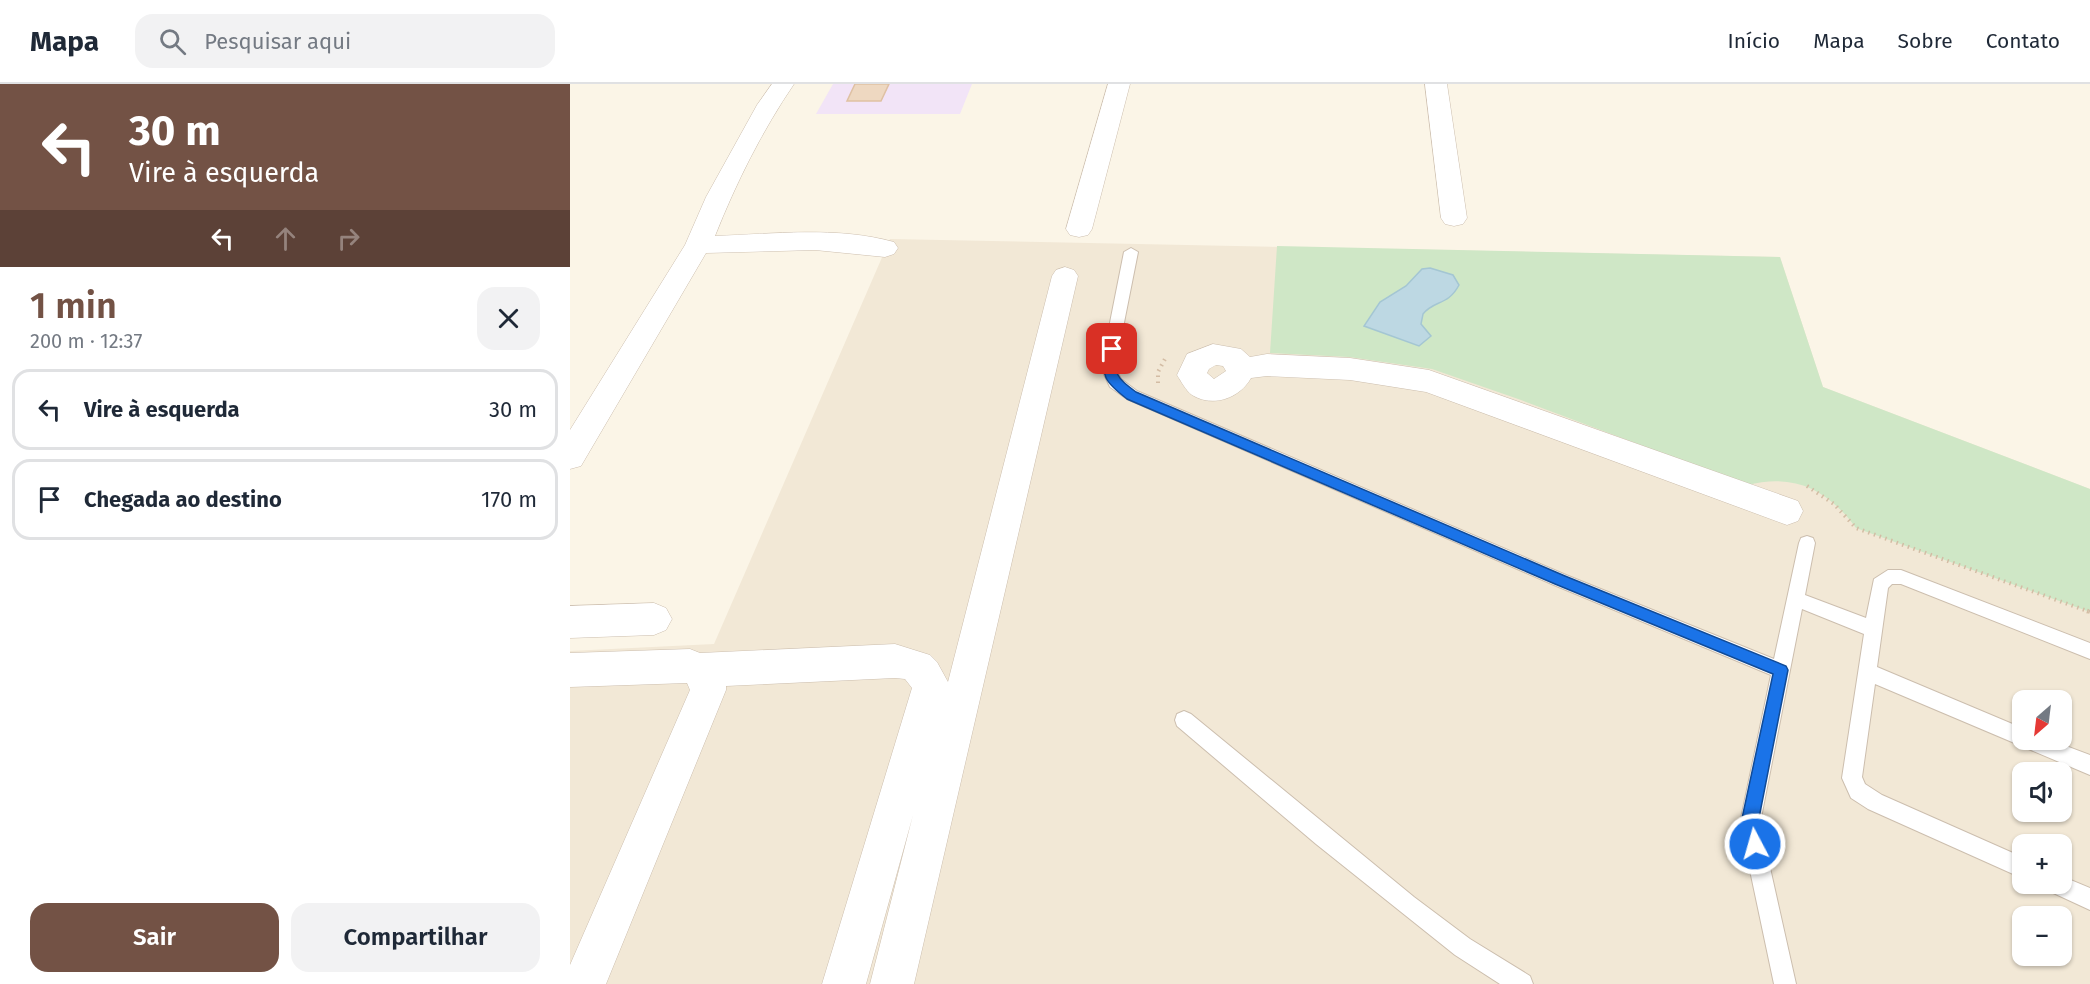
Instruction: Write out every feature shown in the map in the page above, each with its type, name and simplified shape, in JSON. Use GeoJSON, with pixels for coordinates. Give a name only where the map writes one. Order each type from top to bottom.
{"type":"FeatureCollection","features":[{"type":"Feature","properties":{"kind":"street"},"geometry":{"type":"LineString","coordinates":[[570,457],[698,245],[718,197],[783,84]]}},
{"type":"Feature","properties":{"kind":"street"},"geometry":{"type":"LineString","coordinates":[[1080,229],[1119,84]]}},
{"type":"Feature","properties":{"kind":"street"},"geometry":{"type":"LineString","coordinates":[[1436,84],[1454,218]]}},
{"type":"Feature","properties":{"kind":"street"},"geometry":{"type":"LineString","coordinates":[[698,245],[815,242],[861,243],[885,248]]}},
{"type":"Feature","properties":{"kind":"street"},"geometry":{"type":"LineString","coordinates":[[892,984],[1065,276]]}},
{"type":"Feature","properties":{"kind":"street"},"geometry":{"type":"LineString","coordinates":[[1241,369],[1267,365],[1350,369],[1429,381],[1787,511]]}},
{"type":"Feature","properties":{"kind":"street"},"geometry":{"type":"LineString","coordinates":[[570,622],[654,618]]}},
{"type":"Feature","properties":{"kind":"street"},"geometry":{"type":"LineString","coordinates":[[699,670],[895,661],[914,664],[925,674],[931,686],[844,984]]}},
{"type":"Feature","properties":{"kind":"street"},"geometry":{"type":"LineString","coordinates":[[570,670],[690,666],[706,674],[708,690],[584,984]]}},
{"type":"Feature","properties":{"kind":"lane"},"geometry":{"type":"LineString","coordinates":[[1131,252],[1108,368],[1115,383],[1132,395],[1560,580],[1781,670]]}},
{"type":"Feature","properties":{"kind":"lane"},"geometry":{"type":"LineString","coordinates":[[1785,984],[1750,823],[1807,543]]}},
{"type":"Feature","properties":{"kind":"lane"},"geometry":{"type":"LineString","coordinates":[[2012,864],[1875,802],[1858,791],[1852,778],[1880,584],[1888,577],[1901,578],[2090,651]]}},
{"type":"Feature","properties":{"kind":"lane"},"geometry":{"type":"LineString","coordinates":[[1796,599],[1873,629]]}},
{"type":"Feature","properties":{"kind":"lane"},"geometry":{"type":"LineString","coordinates":[[1867,672],[2012,733]]}},
{"type":"Feature","properties":{"kind":"lane"},"geometry":{"type":"LineString","coordinates":[[1184,720],[1289,811],[1418,915],[1496,970],[1522,984]]}},
{"type":"Feature","properties":{"kind":"lane"},"geometry":{"type":"LineString","coordinates":[[2053,750],[2090,765]]}},
{"type":"Feature","properties":{"kind":"lane"},"geometry":{"type":"LineString","coordinates":[[2072,891],[2090,899]]}},
{"type":"Feature","properties":{"kind":"shaded area"},"geometry":{"type":"Polygon","coordinates":[[[833,84],[972,84],[960,114],[816,114],[833,84]]]}},
{"type":"Feature","properties":{"kind":"shaded area"},"geometry":{"type":"Polygon","coordinates":[[[890,239],[1780,257],[1823,387],[2090,489],[2090,984],[570,984],[570,651],[714,644],[890,239]]]}},
{"type":"Feature","properties":{"kind":"green space"},"geometry":{"type":"Polygon","coordinates":[[[1277,246],[1780,257],[1823,387],[2090,489],[2090,612],[1856,528],[1834,504],[1822,495],[1795,483],[1780,481],[1747,485],[1432,369],[1349,357],[1270,353],[1277,246]]]}},
{"type":"Feature","properties":{"kind":"water"},"geometry":{"type":"Polygon","coordinates":[[[1430,268],[1453,275],[1459,285],[1446,300],[1423,314],[1421,324],[1431,336],[1419,346],[1364,326],[1380,302],[1406,286],[1422,269],[1430,268]]]}},
{"type":"Feature","properties":{"kind":"building"},"geometry":{"type":"Polygon","coordinates":[[[855,84],[889,84],[881,101],[847,101],[855,84]]]}},
{"type":"Feature","properties":{"kind":"route"},"geometry":{"type":"LineString","coordinates":[[1112,349],[1108,368],[1115,383],[1132,395],[1560,580],[1781,670],[1750,823],[1755,844]]}}]}
